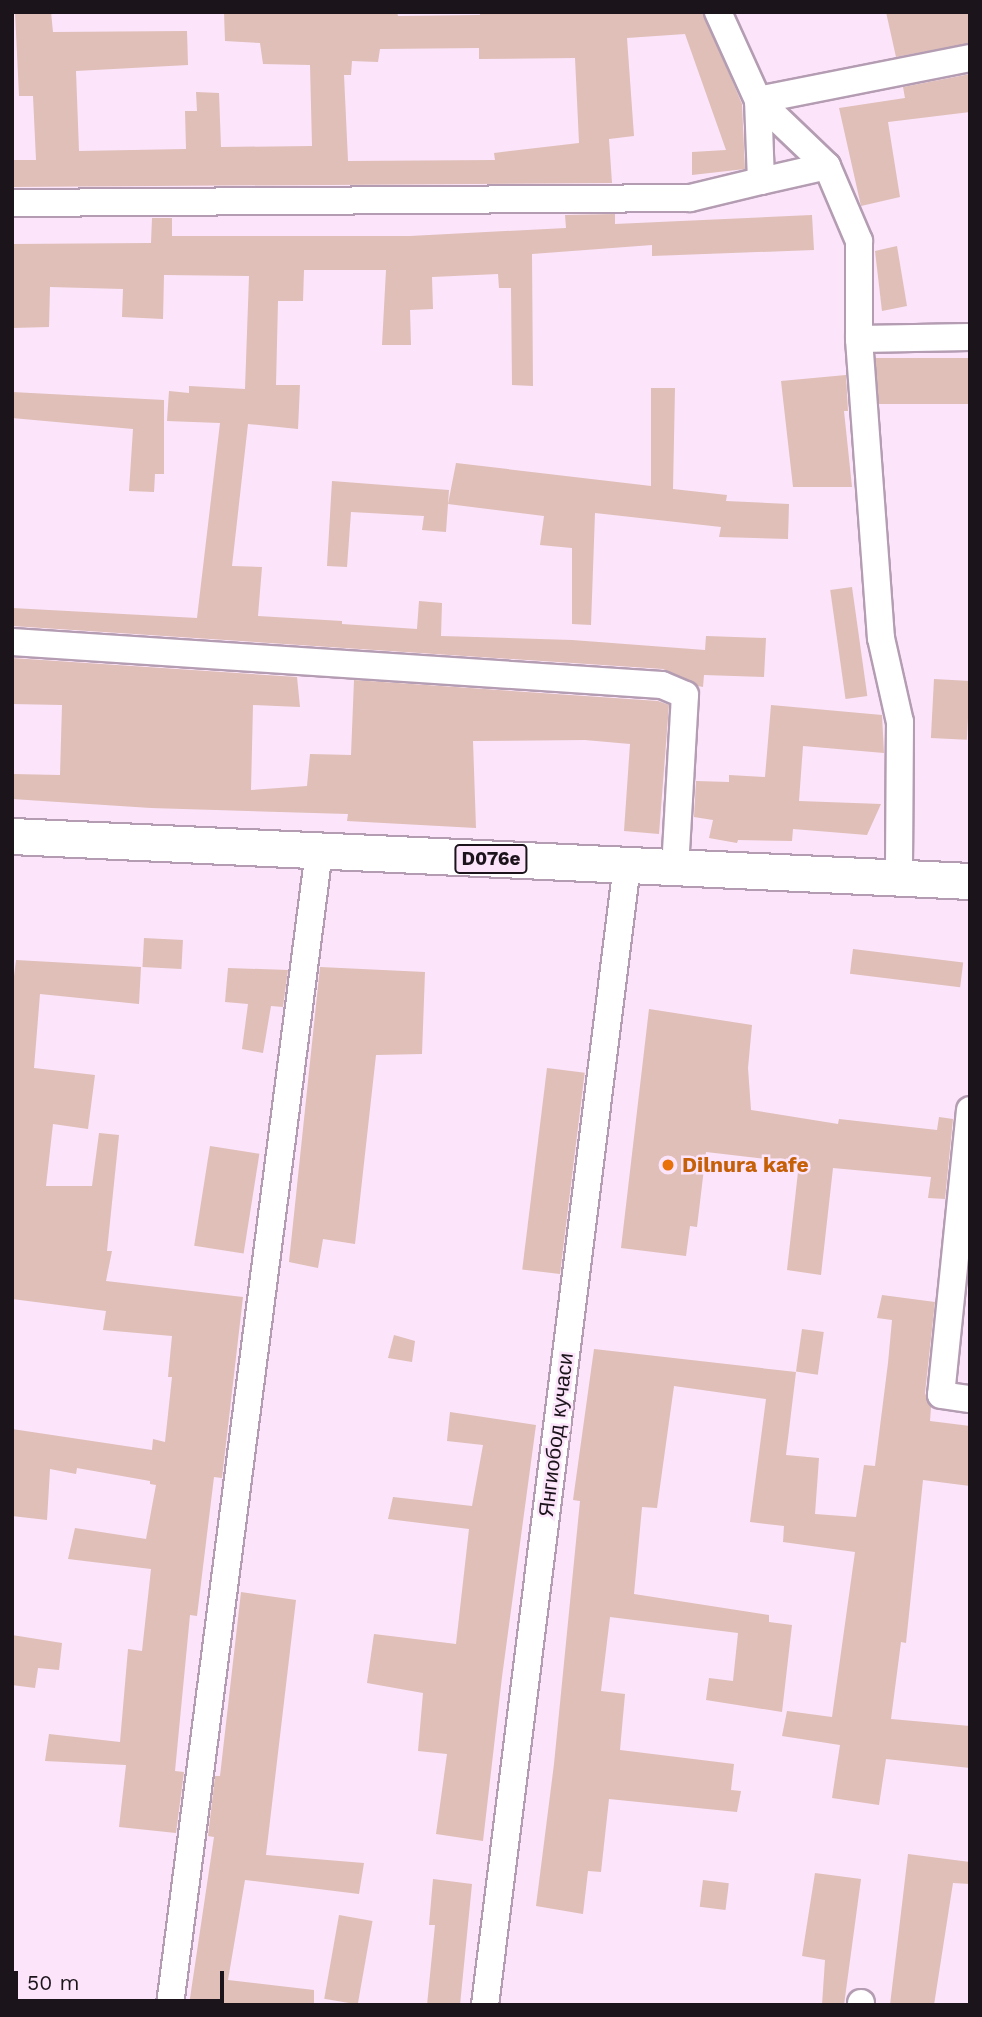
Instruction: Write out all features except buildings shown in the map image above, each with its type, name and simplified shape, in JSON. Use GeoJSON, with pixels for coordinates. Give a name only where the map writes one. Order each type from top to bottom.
{"type":"FeatureCollection","features":[{"type":"Feature","properties":{"kind":"main road","name":"D076e"},"geometry":{"type":"LineString","coordinates":[[12,836],[970,881]]}},
{"type":"Feature","properties":{"kind":"street"},"geometry":{"type":"LineString","coordinates":[[718,12],[758,100],[827,166],[859,241],[859,339],[881,638],[900,722],[899,878]]}},
{"type":"Feature","properties":{"kind":"street"},"geometry":{"type":"LineString","coordinates":[[758,100],[970,58]]}},
{"type":"Feature","properties":{"kind":"street"},"geometry":{"type":"LineString","coordinates":[[758,100],[761,181]]}},
{"type":"Feature","properties":{"kind":"street"},"geometry":{"type":"LineString","coordinates":[[12,203],[690,198],[827,166]]}},
{"type":"Feature","properties":{"kind":"street"},"geometry":{"type":"LineString","coordinates":[[859,339],[970,337]]}},
{"type":"Feature","properties":{"kind":"street"},"geometry":{"type":"LineString","coordinates":[[12,642],[662,685],[685,695],[675,869]]}},
{"type":"Feature","properties":{"kind":"street"},"geometry":{"type":"LineString","coordinates":[[170,2005],[319,851]]}},
{"type":"Feature","properties":{"kind":"street","name":"Янгиобод кучаси"},"geometry":{"type":"LineString","coordinates":[[485,2005],[627,865]]}},
{"type":"Feature","properties":{"kind":"street"},"geometry":{"type":"LineString","coordinates":[[970,1110],[941,1395],[970,1399]]}},
{"type":"Feature","properties":{"kind":"place","name":"Dilnura kafe"},"geometry":{"type":"Point","coordinates":[668,1165]}}]}
